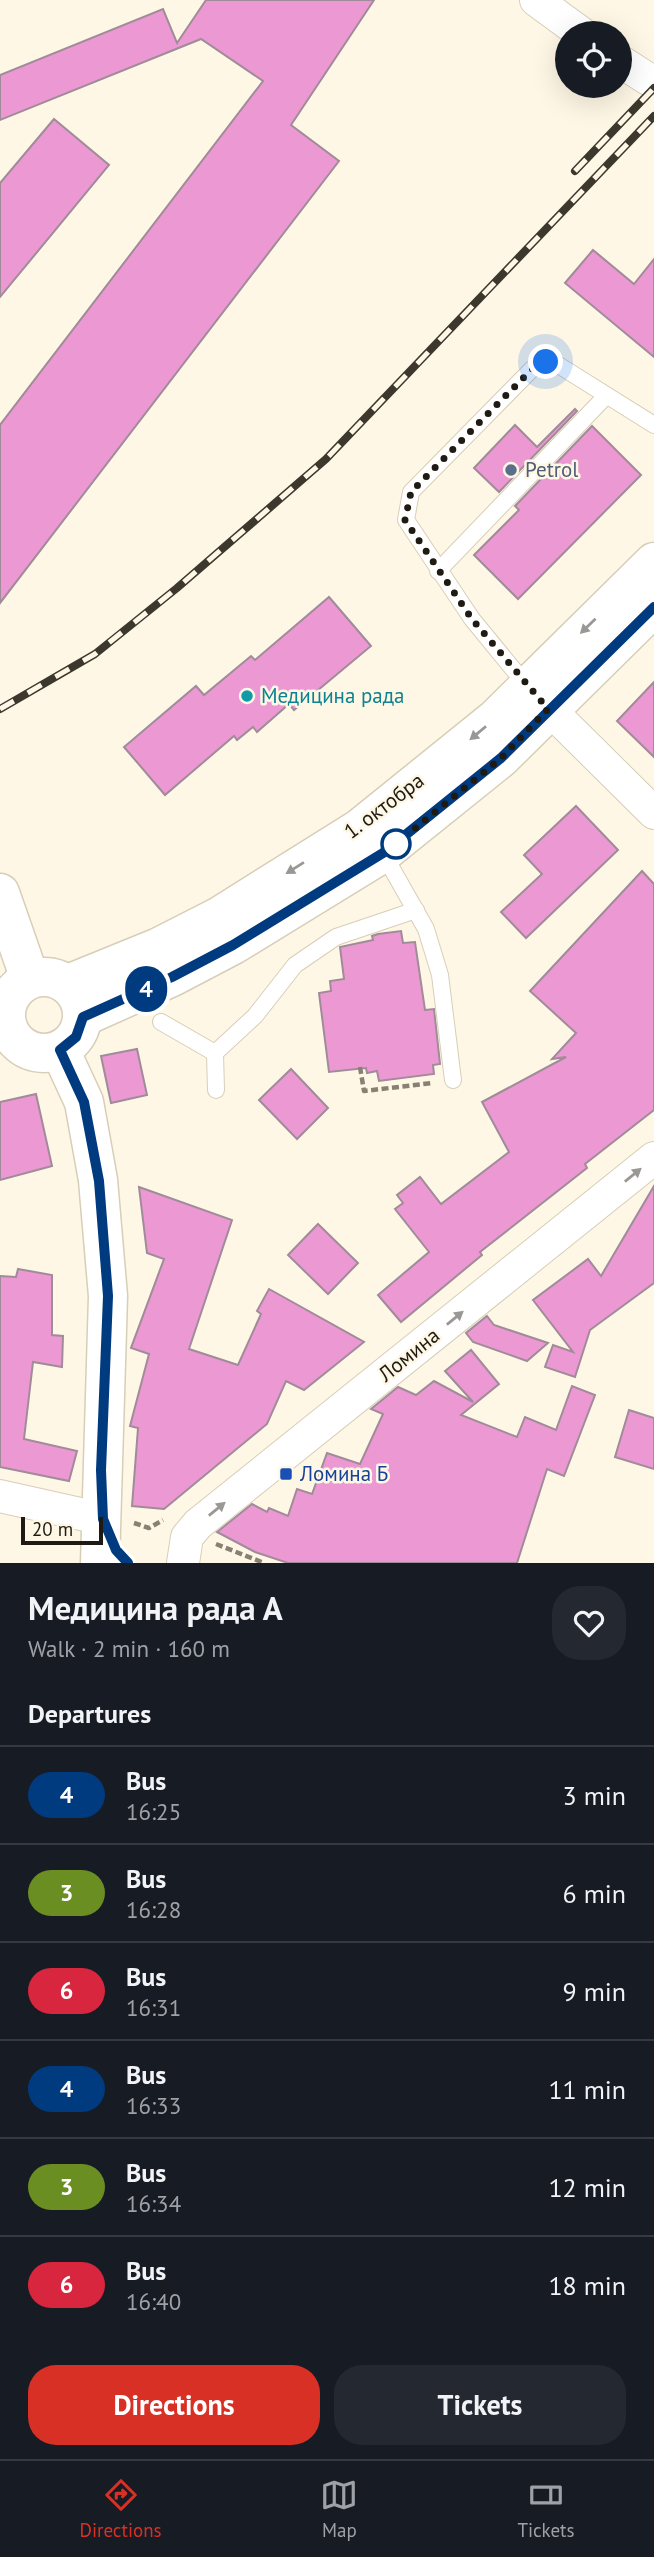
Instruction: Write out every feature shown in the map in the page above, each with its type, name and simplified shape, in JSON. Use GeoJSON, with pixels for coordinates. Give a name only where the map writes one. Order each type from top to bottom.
{"type":"FeatureCollection","features":[{"type":"Feature","properties":{"kind":"main road","name":"1. октобра"},"geometry":{"type":"LineString","coordinates":[[75,1000],[172,977],[233,945],[383,853],[501,758],[537,697],[654,562]]}},
{"type":"Feature","properties":{"kind":"main road","name":"1. октобра"},"geometry":{"type":"LineString","coordinates":[[75,1000],[159,947],[218,917],[360,828],[480,732],[537,697],[654,607]]}},
{"type":"Feature","properties":{"kind":"main road"},"geometry":{"type":"LineString","coordinates":[[0,893],[30,979]]}},
{"type":"Feature","properties":{"kind":"main road"},"geometry":{"type":"LineString","coordinates":[[43,976],[75,1000],[76,1037],[60,1050],[40,1053],[21,1046],[5,1030],[12,994],[30,979],[43,976]]}},
{"type":"Feature","properties":{"kind":"main road"},"geometry":{"type":"LineString","coordinates":[[60,1050],[84,1102],[99,1181],[108,1296],[101,1470],[115,1517],[116,1550],[128,1563]]}},
{"type":"Feature","properties":{"kind":"main road"},"geometry":{"type":"LineString","coordinates":[[100,1563],[115,1517]]}},
{"type":"Feature","properties":{"kind":"street"},"geometry":{"type":"LineString","coordinates":[[536,0],[564,21]]}},
{"type":"Feature","properties":{"kind":"street"},"geometry":{"type":"LineString","coordinates":[[632,69],[648,79]]}},
{"type":"Feature","properties":{"kind":"street"},"geometry":{"type":"LineString","coordinates":[[537,697],[654,813]]}},
{"type":"Feature","properties":{"kind":"street","name":"Ломина"},"geometry":{"type":"LineString","coordinates":[[183,1563],[187,1537],[198,1524],[654,1158]]}},
{"type":"Feature","properties":{"kind":"street"},"geometry":{"type":"LineString","coordinates":[[0,1496],[115,1517]]}},
{"type":"Feature","properties":{"kind":"lane"},"geometry":{"type":"LineString","coordinates":[[537,697],[472,619],[405,520],[411,492],[532,369],[546,362],[560,366],[654,425]]}},
{"type":"Feature","properties":{"kind":"lane"},"geometry":{"type":"LineString","coordinates":[[438,571],[606,396]]}},
{"type":"Feature","properties":{"kind":"lane"},"geometry":{"type":"LineString","coordinates":[[383,853],[426,929],[440,975],[453,1080]]}},
{"type":"Feature","properties":{"kind":"lane"},"geometry":{"type":"LineString","coordinates":[[216,1090],[215,1052],[255,1016],[295,965],[336,937],[416,910]]}},
{"type":"Feature","properties":{"kind":"lane"},"geometry":{"type":"LineString","coordinates":[[161,1022],[215,1052]]}},
{"type":"Feature","properties":{"kind":"path"},"geometry":{"type":"LineString","coordinates":[[360,1067],[364,1091],[453,1080]]}},
{"type":"Feature","properties":{"kind":"path"},"geometry":{"type":"LineString","coordinates":[[115,1517],[149,1528],[186,1506],[215,1544],[264,1563]]}},
{"type":"Feature","properties":{"kind":"building"},"geometry":{"type":"Polygon","coordinates":[[[206,0],[374,0],[291,125],[339,161],[0,603],[0,425],[263,81],[201,39],[0,120],[0,75],[163,9],[177,43],[206,0]]]}},
{"type":"Feature","properties":{"kind":"building"},"geometry":{"type":"Polygon","coordinates":[[[54,119],[109,165],[0,297],[0,183],[54,119]]]}},
{"type":"Feature","properties":{"kind":"building"},"geometry":{"type":"Polygon","coordinates":[[[593,250],[634,284],[654,259],[654,357],[565,283],[593,250]]]}},
{"type":"Feature","properties":{"kind":"building"},"geometry":{"type":"Polygon","coordinates":[[[575,409],[577,411],[499,492],[474,468],[515,425],[537,447],[575,409]]]}},
{"type":"Feature","properties":{"kind":"building"},"geometry":{"type":"Polygon","coordinates":[[[592,426],[641,475],[518,599],[474,555],[519,510],[515,506],[592,426]]]}},
{"type":"Feature","properties":{"kind":"building","name":"Медицина рада"},"geometry":{"type":"Polygon","coordinates":[[[329,597],[371,646],[294,710],[289,704],[257,732],[253,727],[237,740],[234,736],[165,795],[124,747],[196,686],[204,695],[251,656],[255,660],[329,597]]]}},
{"type":"Feature","properties":{"kind":"building"},"geometry":{"type":"Polygon","coordinates":[[[654,682],[654,757],[617,721],[654,682]]]}},
{"type":"Feature","properties":{"kind":"building"},"geometry":{"type":"Polygon","coordinates":[[[576,806],[618,850],[526,938],[501,912],[542,874],[524,855],[576,806]]]}},
{"type":"Feature","properties":{"kind":"building"},"geometry":{"type":"Polygon","coordinates":[[[642,871],[654,884],[654,1110],[585,1164],[587,1168],[480,1252],[482,1255],[401,1322],[378,1295],[429,1252],[395,1209],[403,1203],[397,1195],[420,1177],[441,1204],[509,1152],[482,1102],[566,1057],[552,1059],[576,1033],[530,991],[642,871]]]}},
{"type":"Feature","properties":{"kind":"building"},"geometry":{"type":"Polygon","coordinates":[[[401,931],[403,943],[415,942],[425,1010],[434,1009],[440,1064],[433,1065],[434,1074],[379,1081],[377,1071],[367,1073],[366,1068],[329,1072],[319,993],[331,991],[330,981],[344,979],[340,947],[373,940],[372,936],[378,934],[401,931]]]}},
{"type":"Feature","properties":{"kind":"building"},"geometry":{"type":"Polygon","coordinates":[[[137,1049],[147,1095],[111,1103],[101,1056],[137,1049]]]}},
{"type":"Feature","properties":{"kind":"building"},"geometry":{"type":"Polygon","coordinates":[[[291,1069],[328,1108],[297,1139],[259,1100],[291,1069]]]}},
{"type":"Feature","properties":{"kind":"building"},"geometry":{"type":"Polygon","coordinates":[[[36,1094],[52,1166],[0,1180],[0,1102],[36,1094]]]}},
{"type":"Feature","properties":{"kind":"building"},"geometry":{"type":"Polygon","coordinates":[[[654,1186],[654,1283],[590,1330],[575,1377],[545,1367],[553,1345],[573,1352],[533,1300],[588,1259],[601,1276],[654,1186]]]}},
{"type":"Feature","properties":{"kind":"building"},"geometry":{"type":"Polygon","coordinates":[[[139,1187],[232,1220],[189,1349],[238,1365],[261,1314],[257,1311],[269,1289],[364,1342],[304,1390],[286,1381],[267,1424],[164,1509],[132,1506],[138,1428],[130,1426],[149,1354],[131,1348],[164,1259],[147,1253],[139,1187]]]}},
{"type":"Feature","properties":{"kind":"building"},"geometry":{"type":"Polygon","coordinates":[[[318,1224],[358,1263],[328,1294],[288,1255],[318,1224]]]}},
{"type":"Feature","properties":{"kind":"building"},"geometry":{"type":"Polygon","coordinates":[[[18,1269],[52,1275],[52,1335],[63,1336],[62,1367],[33,1362],[24,1439],[77,1451],[69,1481],[0,1467],[0,1276],[16,1277],[18,1269]]]}},
{"type":"Feature","properties":{"kind":"building"},"geometry":{"type":"Polygon","coordinates":[[[487,1316],[494,1325],[548,1343],[527,1361],[473,1342],[466,1333],[487,1316]]]}},
{"type":"Feature","properties":{"kind":"building"},"geometry":{"type":"Polygon","coordinates":[[[471,1350],[499,1384],[461,1415],[517,1437],[525,1417],[556,1430],[572,1386],[595,1395],[564,1476],[547,1469],[517,1563],[288,1563],[255,1552],[217,1532],[252,1504],[267,1512],[269,1508],[288,1516],[297,1489],[312,1494],[327,1453],[360,1464],[383,1414],[371,1409],[398,1387],[416,1395],[434,1381],[473,1402],[445,1371],[471,1350]]]}},
{"type":"Feature","properties":{"kind":"building"},"geometry":{"type":"Polygon","coordinates":[[[629,1410],[654,1418],[654,1469],[615,1457],[629,1410]]]}},
{"type":"Feature","properties":{"kind":"railway"},"geometry":{"type":"LineString","coordinates":[[575,171],[654,88]]}},
{"type":"Feature","properties":{"kind":"railway"},"geometry":{"type":"LineString","coordinates":[[0,709],[95,654],[177,588],[326,459],[654,116]]}},
{"type":"Feature","properties":{"kind":"bus line","name":"4"},"geometry":{"type":"LineString","coordinates":[[128,1563],[116,1550],[103,1519],[101,1470],[108,1296],[99,1181],[84,1102],[60,1050],[76,1037],[83,1017],[172,977],[233,945],[383,853],[501,758],[654,607]]}},
{"type":"Feature","properties":{"kind":"place","name":"Petrol"},"geometry":{"type":"Point","coordinates":[511,470]}},
{"type":"Feature","properties":{"kind":"place","name":"Медицина рада"},"geometry":{"type":"Point","coordinates":[247,696]}},
{"type":"Feature","properties":{"kind":"place","name":"Ломина Б"},"geometry":{"type":"Point","coordinates":[286,1474]}},
{"type":"Feature","properties":{"kind":"route"},"geometry":{"type":"LineString","coordinates":[[396,844],[501,758],[548,709],[472,619],[405,520],[411,492],[532,369],[546,362]]}}]}
